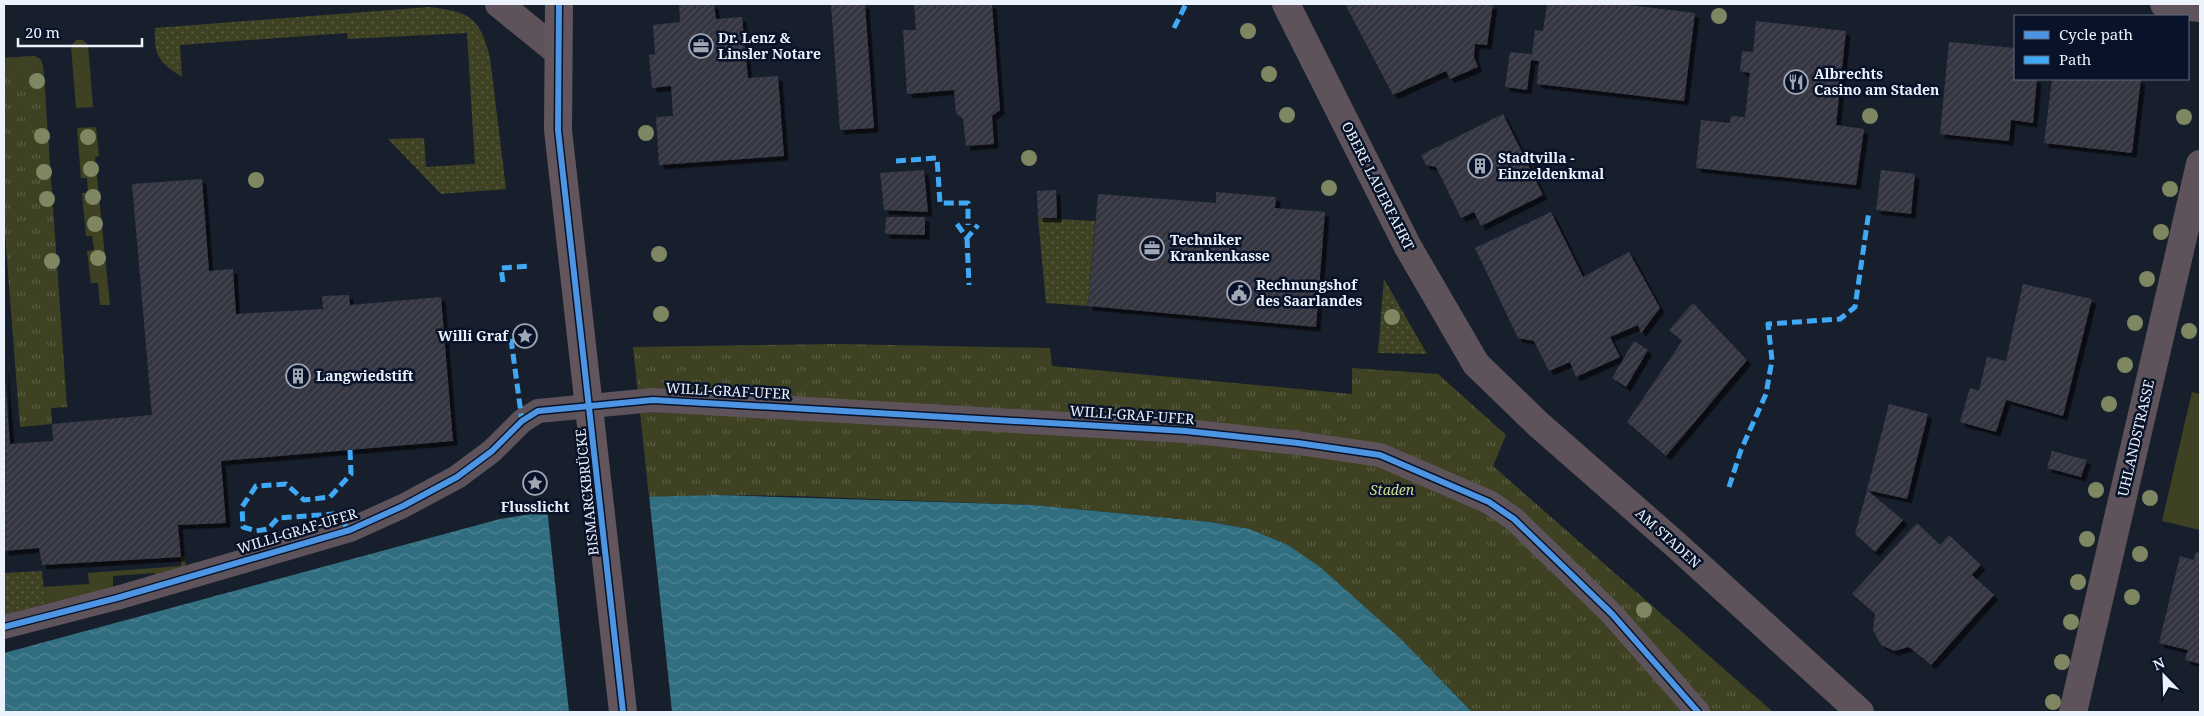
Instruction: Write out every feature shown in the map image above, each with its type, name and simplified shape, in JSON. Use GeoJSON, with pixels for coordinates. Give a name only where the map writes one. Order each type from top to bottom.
{"type":"FeatureCollection","features":[{"type":"Feature","properties":{"kind":"main road","name":"BISMARCKBRÜCKE"},"geometry":{"type":"LineString","coordinates":[[559,4],[558,130],[572,240],[624,712]]}},
{"type":"Feature","properties":{"kind":"street"},"geometry":{"type":"LineString","coordinates":[[499,4],[558,52]]}},
{"type":"Feature","properties":{"kind":"street","name":"OBERE LAUERFAHRT"},"geometry":{"type":"LineString","coordinates":[[1286,4],[1408,247],[1476,364]]}},
{"type":"Feature","properties":{"kind":"street"},"geometry":{"type":"LineString","coordinates":[[2164,4],[2200,8]]}},
{"type":"Feature","properties":{"kind":"street","name":"UHLANDSTRASSE"},"geometry":{"type":"LineString","coordinates":[[2073,712],[2200,164]]}},
{"type":"Feature","properties":{"kind":"street","name":"AM STADEN"},"geometry":{"type":"LineString","coordinates":[[1476,364],[1555,440],[1675,544],[1860,712]]}},
{"type":"Feature","properties":{"kind":"lane","name":"WILLI-GRAF-UFER"},"geometry":{"type":"LineString","coordinates":[[4,627],[117,598],[350,530],[403,506],[457,478],[492,451],[522,421],[538,411],[653,400],[1186,431],[1298,442],[1380,456],[1489,502],[1514,520],[1612,614],[1698,712]]}},
{"type":"Feature","properties":{"kind":"green space"},"geometry":{"type":"Polygon","coordinates":[[[429,7],[454,11],[464,15],[477,25],[482,33],[490,58],[506,189],[441,194],[388,139],[424,138],[426,167],[475,164],[467,33],[348,39],[347,33],[180,45],[182,77],[163,62],[155,45],[155,28],[429,7]]]}},
{"type":"Feature","properties":{"kind":"green space"},"geometry":{"type":"Polygon","coordinates":[[[76,40],[83,40],[88,45],[93,107],[76,108],[71,46],[76,40]]]}},
{"type":"Feature","properties":{"kind":"green space"},"geometry":{"type":"Polygon","coordinates":[[[34,56],[40,59],[43,65],[67,407],[51,408],[52,424],[20,427],[4,221],[4,58],[34,56]]]}},
{"type":"Feature","properties":{"kind":"green space"},"geometry":{"type":"Polygon","coordinates":[[[34,56],[40,59],[43,65],[46,102],[31,103],[28,71],[4,71],[4,58],[34,56]]]}},
{"type":"Feature","properties":{"kind":"green space"},"geometry":{"type":"Polygon","coordinates":[[[96,127],[99,156],[95,157],[110,305],[100,305],[98,283],[91,283],[87,251],[94,250],[92,236],[86,236],[82,193],[88,193],[87,178],[81,178],[77,128],[96,127]]]}},
{"type":"Feature","properties":{"kind":"green space"},"geometry":{"type":"Polygon","coordinates":[[[1038,218],[1095,221],[1088,306],[1046,303],[1038,218]]]}},
{"type":"Feature","properties":{"kind":"green space"},"geometry":{"type":"Polygon","coordinates":[[[1384,279],[1427,354],[1378,353],[1384,279]]]}},
{"type":"Feature","properties":{"kind":"green space","name":"Staden"},"geometry":{"type":"Polygon","coordinates":[[[838,344],[1050,348],[1052,366],[1352,394],[1352,368],[1438,374],[1506,435],[1493,466],[1773,712],[1472,712],[1402,640],[1288,545],[1250,529],[1210,522],[1033,505],[794,496],[717,495],[649,497],[633,347],[838,344]]]}},
{"type":"Feature","properties":{"kind":"green space"},"geometry":{"type":"Polygon","coordinates":[[[2192,392],[2200,394],[2200,530],[2162,521],[2192,392]]]}},
{"type":"Feature","properties":{"kind":"green space"},"geometry":{"type":"Polygon","coordinates":[[[185,556],[186,571],[155,576],[154,573],[113,576],[113,588],[45,604],[43,587],[89,584],[88,573],[181,566],[181,557],[185,556]]]}},
{"type":"Feature","properties":{"kind":"green space"},"geometry":{"type":"Polygon","coordinates":[[[42,571],[45,604],[4,615],[4,573],[42,571]]]}},
{"type":"Feature","properties":{"kind":"water"},"geometry":{"type":"Polygon","coordinates":[[[717,495],[1033,505],[1210,522],[1250,529],[1288,545],[1320,567],[1402,640],[1472,712],[4,712],[4,653],[500,519],[638,497],[717,495]]]}},
{"type":"Feature","properties":{"kind":"pier"},"geometry":{"type":"Polygon","coordinates":[[[649,495],[672,712],[569,712],[547,508],[649,495]]]}},
{"type":"Feature","properties":{"kind":"building"},"geometry":{"type":"Polygon","coordinates":[[[679,4],[714,4],[716,19],[742,17],[748,78],[778,76],[784,156],[659,165],[656,117],[673,116],[671,86],[652,88],[649,55],[655,54],[653,25],[680,22],[679,4]]]}},
{"type":"Feature","properties":{"kind":"building"},"geometry":{"type":"Polygon","coordinates":[[[831,4],[865,4],[874,128],[840,130],[831,4]]]}},
{"type":"Feature","properties":{"kind":"building"},"geometry":{"type":"Polygon","coordinates":[[[914,4],[992,4],[1000,110],[992,116],[994,144],[966,146],[963,119],[956,113],[954,90],[907,94],[903,30],[916,30],[914,4]]]}},
{"type":"Feature","properties":{"kind":"building"},"geometry":{"type":"Polygon","coordinates":[[[1345,4],[1493,4],[1487,45],[1475,44],[1474,57],[1478,67],[1450,79],[1446,71],[1393,95],[1345,4]]]}},
{"type":"Feature","properties":{"kind":"building"},"geometry":{"type":"Polygon","coordinates":[[[1547,4],[1621,4],[1695,13],[1684,101],[1537,84],[1539,61],[1531,60],[1527,90],[1505,87],[1510,52],[1532,54],[1535,30],[1543,31],[1547,4]]]}},
{"type":"Feature","properties":{"kind":"building"},"geometry":{"type":"Polygon","coordinates":[[[1756,21],[1846,31],[1836,125],[1864,129],[1856,185],[1696,168],[1701,120],[1730,123],[1731,116],[1745,117],[1750,73],[1740,71],[1742,51],[1753,52],[1756,21]]]}},
{"type":"Feature","properties":{"kind":"building"},"geometry":{"type":"Polygon","coordinates":[[[1949,42],[2014,48],[2014,80],[2037,80],[2033,123],[2011,120],[2009,141],[1940,134],[1949,42]]]}},
{"type":"Feature","properties":{"kind":"building"},"geometry":{"type":"Polygon","coordinates":[[[2052,80],[2141,80],[2132,153],[2044,143],[2052,80]]]}},
{"type":"Feature","properties":{"kind":"building","name":"Stadtvilla - Einzeldenkmal"},"geometry":{"type":"Polygon","coordinates":[[[1503,114],[1543,195],[1481,226],[1474,212],[1461,218],[1436,167],[1426,165],[1421,155],[1503,114]]]}},
{"type":"Feature","properties":{"kind":"building"},"geometry":{"type":"Polygon","coordinates":[[[924,170],[928,212],[884,210],[880,173],[924,170]]]}},
{"type":"Feature","properties":{"kind":"building"},"geometry":{"type":"Polygon","coordinates":[[[1881,170],[1915,174],[1911,214],[1876,210],[1881,170]]]}},
{"type":"Feature","properties":{"kind":"building","name":"Langwiedstift"},"geometry":{"type":"Polygon","coordinates":[[[202,179],[209,271],[233,269],[236,314],[323,309],[322,296],[349,295],[350,305],[441,297],[453,441],[221,461],[226,523],[178,525],[181,557],[42,565],[39,548],[4,551],[4,365],[10,444],[53,441],[52,424],[152,415],[132,184],[202,179]]]}},
{"type":"Feature","properties":{"kind":"building"},"geometry":{"type":"Polygon","coordinates":[[[1056,190],[1057,218],[1038,218],[1037,191],[1056,190]]]}},
{"type":"Feature","properties":{"kind":"building"},"geometry":{"type":"Polygon","coordinates":[[[1216,192],[1276,197],[1275,208],[1325,212],[1316,327],[1088,306],[1098,194],[1216,203],[1216,192]]]}},
{"type":"Feature","properties":{"kind":"building"},"geometry":{"type":"Polygon","coordinates":[[[1551,212],[1583,277],[1629,252],[1660,308],[1641,333],[1638,325],[1610,337],[1620,357],[1576,377],[1570,362],[1549,371],[1534,341],[1518,338],[1475,248],[1551,212]]]}},
{"type":"Feature","properties":{"kind":"building"},"geometry":{"type":"Polygon","coordinates":[[[886,217],[925,217],[925,235],[885,234],[886,217]]]}},
{"type":"Feature","properties":{"kind":"building"},"geometry":{"type":"Polygon","coordinates":[[[2023,284],[2092,299],[2063,416],[2006,400],[1996,432],[1960,422],[1970,388],[1979,391],[1987,357],[2006,361],[2023,284]]]}},
{"type":"Feature","properties":{"kind":"building"},"geometry":{"type":"Polygon","coordinates":[[[1693,303],[1747,360],[1666,456],[1627,422],[1682,341],[1669,330],[1693,303]]]}},
{"type":"Feature","properties":{"kind":"building"},"geometry":{"type":"Polygon","coordinates":[[[1634,341],[1648,350],[1626,387],[1612,378],[1634,341]]]}},
{"type":"Feature","properties":{"kind":"building"},"geometry":{"type":"Polygon","coordinates":[[[1889,404],[1928,414],[1907,499],[1867,490],[1889,404]]]}},
{"type":"Feature","properties":{"kind":"building"},"geometry":{"type":"Polygon","coordinates":[[[2052,451],[2087,460],[2081,477],[2047,468],[2052,451]]]}},
{"type":"Feature","properties":{"kind":"building"},"geometry":{"type":"Polygon","coordinates":[[[1867,490],[1903,520],[1875,552],[1855,534],[1867,490]]]}},
{"type":"Feature","properties":{"kind":"building"},"geometry":{"type":"Polygon","coordinates":[[[1917,523],[1940,545],[1949,535],[1981,565],[1972,575],[1994,595],[1931,665],[1909,647],[1894,651],[1881,645],[1873,630],[1875,614],[1852,594],[1917,523]]]}},
{"type":"Feature","properties":{"kind":"building"},"geometry":{"type":"Polygon","coordinates":[[[2196,552],[2200,553],[2200,664],[2185,660],[2188,650],[2159,643],[2180,556],[2194,560],[2196,552]]]}},
{"type":"Feature","properties":{"kind":"marked path"},"geometry":{"type":"LineString","coordinates":[[1174,28],[1186,4]]}},
{"type":"Feature","properties":{"kind":"marked path"},"geometry":{"type":"LineString","coordinates":[[896,161],[937,158],[940,203],[968,203],[968,225]]}},
{"type":"Feature","properties":{"kind":"marked path"},"geometry":{"type":"LineString","coordinates":[[1729,487],[1741,450],[1766,394],[1772,360],[1768,324],[1840,319],[1855,307],[1869,211]]}},
{"type":"Feature","properties":{"kind":"marked path"},"geometry":{"type":"LineString","coordinates":[[957,224],[967,238],[978,225]]}},
{"type":"Feature","properties":{"kind":"marked path"},"geometry":{"type":"LineString","coordinates":[[967,238],[969,285]]}},
{"type":"Feature","properties":{"kind":"marked path"},"geometry":{"type":"LineString","coordinates":[[503,282],[501,268],[531,266]]}},
{"type":"Feature","properties":{"kind":"marked path"},"geometry":{"type":"LineString","coordinates":[[511,339],[522,421]]}},
{"type":"Feature","properties":{"kind":"marked path"},"geometry":{"type":"LineString","coordinates":[[350,450],[351,474],[330,497],[304,500],[286,484],[256,486],[242,507],[243,527],[256,531],[268,529],[278,518],[334,514],[350,530]]}},
{"type":"Feature","properties":{"kind":"cycle path"},"geometry":{"type":"LineString","coordinates":[[559,4],[558,130],[623,712]]}},
{"type":"Feature","properties":{"kind":"cycle path"},"geometry":{"type":"LineString","coordinates":[[4,627],[117,598],[350,530],[403,506],[457,477],[492,451],[522,421],[538,411],[653,400],[1186,431],[1298,443],[1380,455],[1489,502],[1514,519],[1612,614],[1698,712]]}},
{"type":"Feature","properties":{"kind":"place","name":"Dr. Lenz & Linsler Notare"},"geometry":{"type":"Point","coordinates":[701,46]}},
{"type":"Feature","properties":{"kind":"place","name":"Albrechts Casino am Staden"},"geometry":{"type":"Point","coordinates":[1796,82]}},
{"type":"Feature","properties":{"kind":"place","name":"Stadtvilla - Einzeldenkmal"},"geometry":{"type":"Point","coordinates":[1480,166]}},
{"type":"Feature","properties":{"kind":"place","name":"Techniker Krankenkasse"},"geometry":{"type":"Point","coordinates":[1152,248]}},
{"type":"Feature","properties":{"kind":"place","name":"Rechnungshof des Saarlandes"},"geometry":{"type":"Point","coordinates":[1239,293]}},
{"type":"Feature","properties":{"kind":"place","name":"Willi Graf"},"geometry":{"type":"Point","coordinates":[525,336]}},
{"type":"Feature","properties":{"kind":"place","name":"Langwiedstift"},"geometry":{"type":"Point","coordinates":[298,376]}},
{"type":"Feature","properties":{"kind":"place","name":"Flusslicht"},"geometry":{"type":"Point","coordinates":[535,483]}}]}
